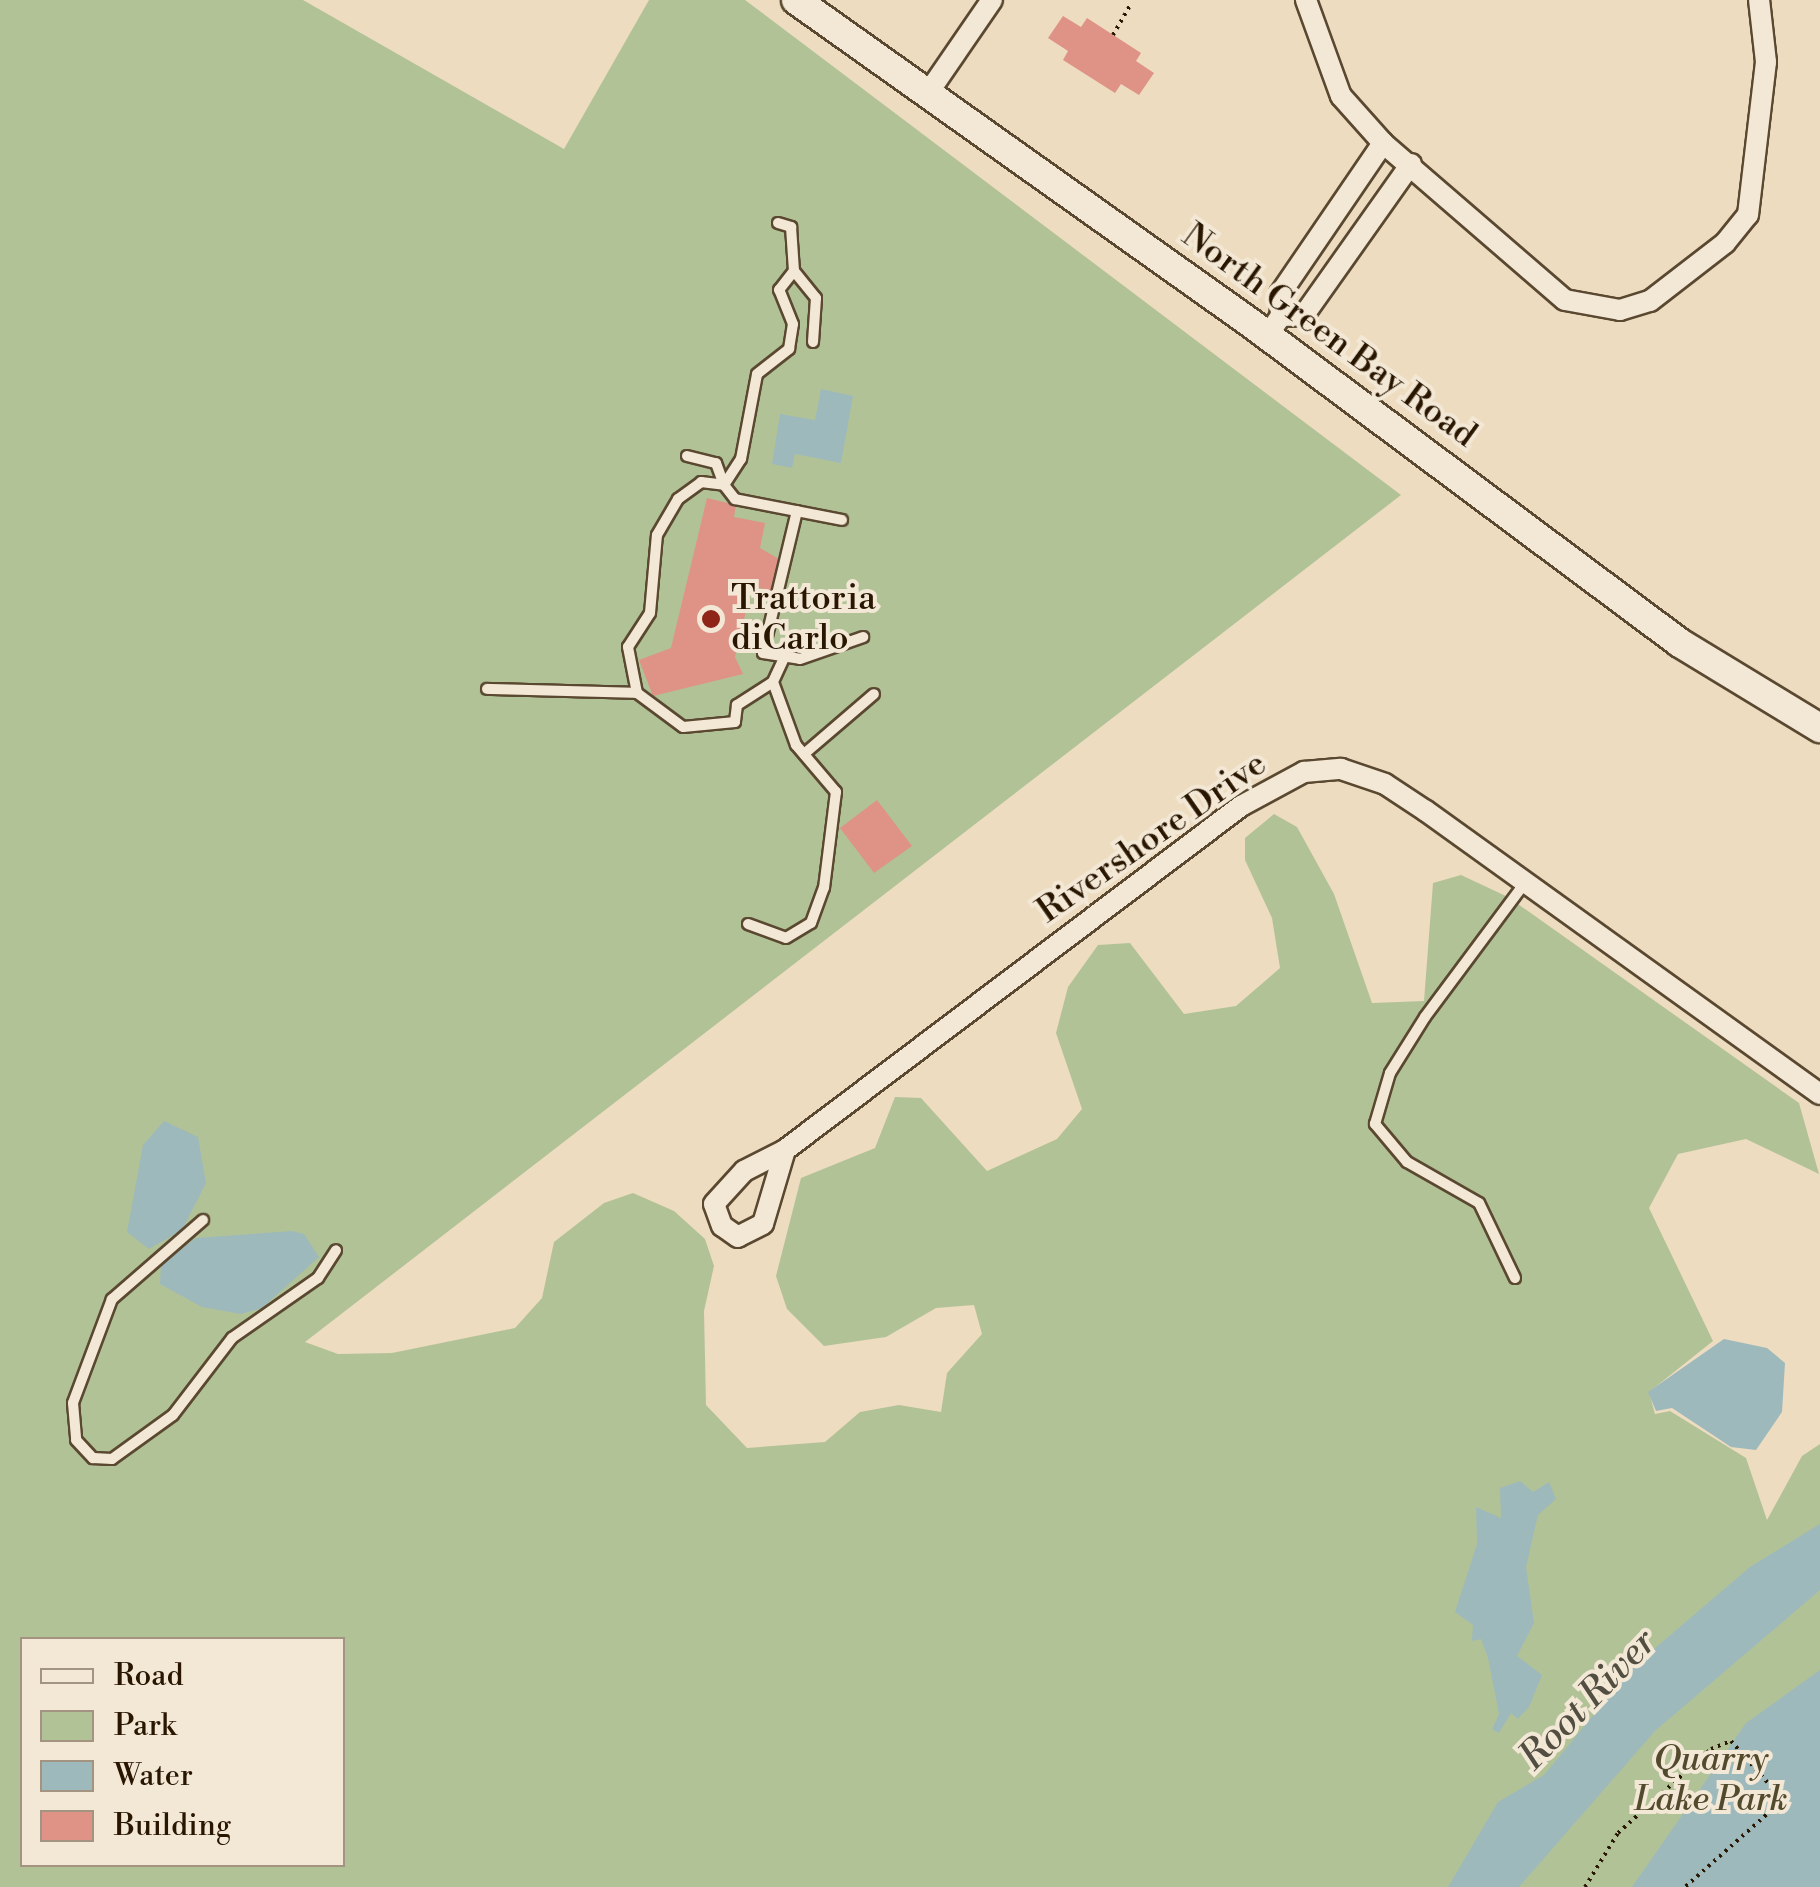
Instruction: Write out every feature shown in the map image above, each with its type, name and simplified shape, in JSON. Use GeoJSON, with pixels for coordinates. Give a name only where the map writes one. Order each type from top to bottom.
{"type":"FeatureCollection","features":[{"type":"Feature","properties":{"kind":"street","name":"North Green Bay Road"},"geometry":{"type":"LineString","coordinates":[[796,0],[1274,326],[1680,643],[1820,728]]}},
{"type":"Feature","properties":{"kind":"street"},"geometry":{"type":"LineString","coordinates":[[928,93],[992,0]]}},
{"type":"Feature","properties":{"kind":"street"},"geometry":{"type":"LineString","coordinates":[[1306,0],[1341,96],[1383,142],[1565,300],[1592,310],[1650,300],[1741,228],[1753,195],[1766,62],[1759,0]]}},
{"type":"Feature","properties":{"kind":"street"},"geometry":{"type":"LineString","coordinates":[[1274,326],[1280,294],[1383,142]]}},
{"type":"Feature","properties":{"kind":"street"},"geometry":{"type":"LineString","coordinates":[[1274,326],[1304,315],[1411,164]]}},
{"type":"Feature","properties":{"kind":"street","name":"Rivershore Drive"},"geometry":{"type":"LineString","coordinates":[[786,1150],[1241,806],[1304,772],[1340,769],[1385,784],[1820,1094]]}},
{"type":"Feature","properties":{"kind":"lane"},"geometry":{"type":"LineString","coordinates":[[778,222],[793,231],[794,270],[816,298],[813,342]]}},
{"type":"Feature","properties":{"kind":"lane"},"geometry":{"type":"LineString","coordinates":[[636,693],[628,647],[650,613],[657,535],[688,489],[724,484],[741,459],[757,374],[789,349],[793,324],[779,290],[794,270]]}},
{"type":"Feature","properties":{"kind":"lane"},"geometry":{"type":"LineString","coordinates":[[688,456],[716,464],[735,499],[842,520]]}},
{"type":"Feature","properties":{"kind":"lane"},"geometry":{"type":"LineString","coordinates":[[797,511],[763,653],[784,658],[863,637]]}},
{"type":"Feature","properties":{"kind":"lane"},"geometry":{"type":"LineString","coordinates":[[487,688],[636,693],[684,728],[698,728],[735,722],[737,704],[773,682],[784,658]]}},
{"type":"Feature","properties":{"kind":"lane"},"geometry":{"type":"LineString","coordinates":[[748,924],[786,938],[818,910],[836,792],[804,754],[773,682]]}},
{"type":"Feature","properties":{"kind":"lane"},"geometry":{"type":"LineString","coordinates":[[804,754],[874,694]]}},
{"type":"Feature","properties":{"kind":"lane"},"geometry":{"type":"LineString","coordinates":[[1515,1278],[1479,1203],[1408,1162],[1376,1124],[1390,1073],[1424,1017],[1525,882]]}},
{"type":"Feature","properties":{"kind":"lane"},"geometry":{"type":"LineString","coordinates":[[203,1220],[112,1299],[73,1403],[76,1440],[93,1458],[112,1459],[173,1415],[232,1338],[318,1278],[336,1250]]}},
{"type":"Feature","properties":{"kind":"path"},"geometry":{"type":"LineString","coordinates":[[1113,35],[1130,6]]}},
{"type":"Feature","properties":{"kind":"path"},"geometry":{"type":"LineString","coordinates":[[1585,1887],[1618,1834],[1712,1748],[1731,1741],[1783,1800],[1684,1887]]}},
{"type":"Feature","properties":{"kind":"green space","name":"Quarry Lake Park"},"geometry":{"type":"Polygon","coordinates":[[[0,0],[303,0],[564,149],[649,0],[745,0],[1401,495],[305,1342],[338,1354],[392,1353],[515,1328],[542,1298],[554,1242],[604,1203],[633,1193],[674,1211],[705,1239],[714,1266],[704,1311],[706,1405],[747,1448],[825,1442],[860,1412],[899,1405],[941,1412],[947,1373],[982,1334],[974,1305],[936,1308],[886,1337],[824,1346],[787,1309],[776,1276],[801,1178],[875,1148],[895,1097],[921,1098],[987,1171],[1057,1139],[1082,1109],[1056,1033],[1068,987],[1098,945],[1130,943],[1184,1014],[1236,1006],[1280,968],[1272,918],[1245,860],[1245,838],[1274,814],[1297,827],[1334,894],[1372,1003],[1424,1001],[1433,883],[1461,875],[1508,897],[1799,1103],[1819,1174],[1746,1139],[1678,1154],[1649,1208],[1713,1341],[1649,1392],[1655,1414],[1670,1411],[1746,1458],[1767,1520],[1802,1456],[1820,1444],[1820,1887],[0,1887],[0,0]]]}},
{"type":"Feature","properties":{"kind":"water"},"geometry":{"type":"Polygon","coordinates":[[[821,389],[853,396],[841,463],[795,454],[792,468],[772,464],[780,414],[815,420],[821,389]]]}},
{"type":"Feature","properties":{"kind":"water"},"geometry":{"type":"Polygon","coordinates":[[[164,1121],[198,1137],[206,1183],[182,1230],[149,1249],[127,1232],[143,1145],[164,1121]]]}},
{"type":"Feature","properties":{"kind":"water"},"geometry":{"type":"Polygon","coordinates":[[[292,1231],[304,1234],[319,1257],[262,1308],[241,1314],[202,1307],[160,1284],[161,1264],[196,1238],[292,1231]]]}},
{"type":"Feature","properties":{"kind":"water"},"geometry":{"type":"Polygon","coordinates":[[[1724,1339],[1767,1348],[1785,1363],[1782,1412],[1756,1450],[1731,1447],[1672,1408],[1656,1411],[1648,1392],[1724,1339]]]}},
{"type":"Feature","properties":{"kind":"water"},"geometry":{"type":"Polygon","coordinates":[[[1520,1481],[1533,1492],[1549,1482],[1556,1499],[1538,1515],[1526,1567],[1534,1623],[1517,1656],[1542,1675],[1529,1707],[1518,1719],[1511,1713],[1499,1733],[1492,1729],[1499,1714],[1488,1658],[1481,1639],[1472,1641],[1473,1625],[1455,1612],[1477,1544],[1476,1507],[1501,1518],[1500,1488],[1520,1481]]]}},
{"type":"Feature","properties":{"kind":"water"},"geometry":{"type":"Polygon","coordinates":[[[1820,1524],[1820,1590],[1655,1731],[1519,1887],[1448,1887],[1498,1802],[1544,1775],[1634,1666],[1750,1567],[1820,1524]]]}},
{"type":"Feature","properties":{"kind":"water"},"geometry":{"type":"Polygon","coordinates":[[[1820,1670],[1820,1887],[1632,1887],[1746,1723],[1820,1670]]]}},
{"type":"Feature","properties":{"kind":"building"},"geometry":{"type":"Polygon","coordinates":[[[1063,16],[1081,27],[1087,18],[1141,53],[1136,61],[1154,73],[1139,95],[1121,84],[1115,93],[1063,60],[1068,51],[1048,38],[1063,16]]]}},
{"type":"Feature","properties":{"kind":"building","name":"Trattoria diCarlo"},"geometry":{"type":"Polygon","coordinates":[[[707,498],[736,505],[734,517],[765,523],[760,548],[779,559],[772,591],[752,586],[735,657],[743,674],[653,696],[639,660],[671,648],[707,498]]]}},
{"type":"Feature","properties":{"kind":"building"},"geometry":{"type":"Polygon","coordinates":[[[877,800],[912,846],[874,873],[840,828],[877,800]]]}},
{"type":"Feature","properties":{"kind":"place","name":"Trattoria diCarlo"},"geometry":{"type":"Point","coordinates":[711,619]}},
{"type":"Feature","properties":{"kind":"water label","name":"Root River"},"geometry":{"type":"Point","coordinates":[1588,1700]}}]}
